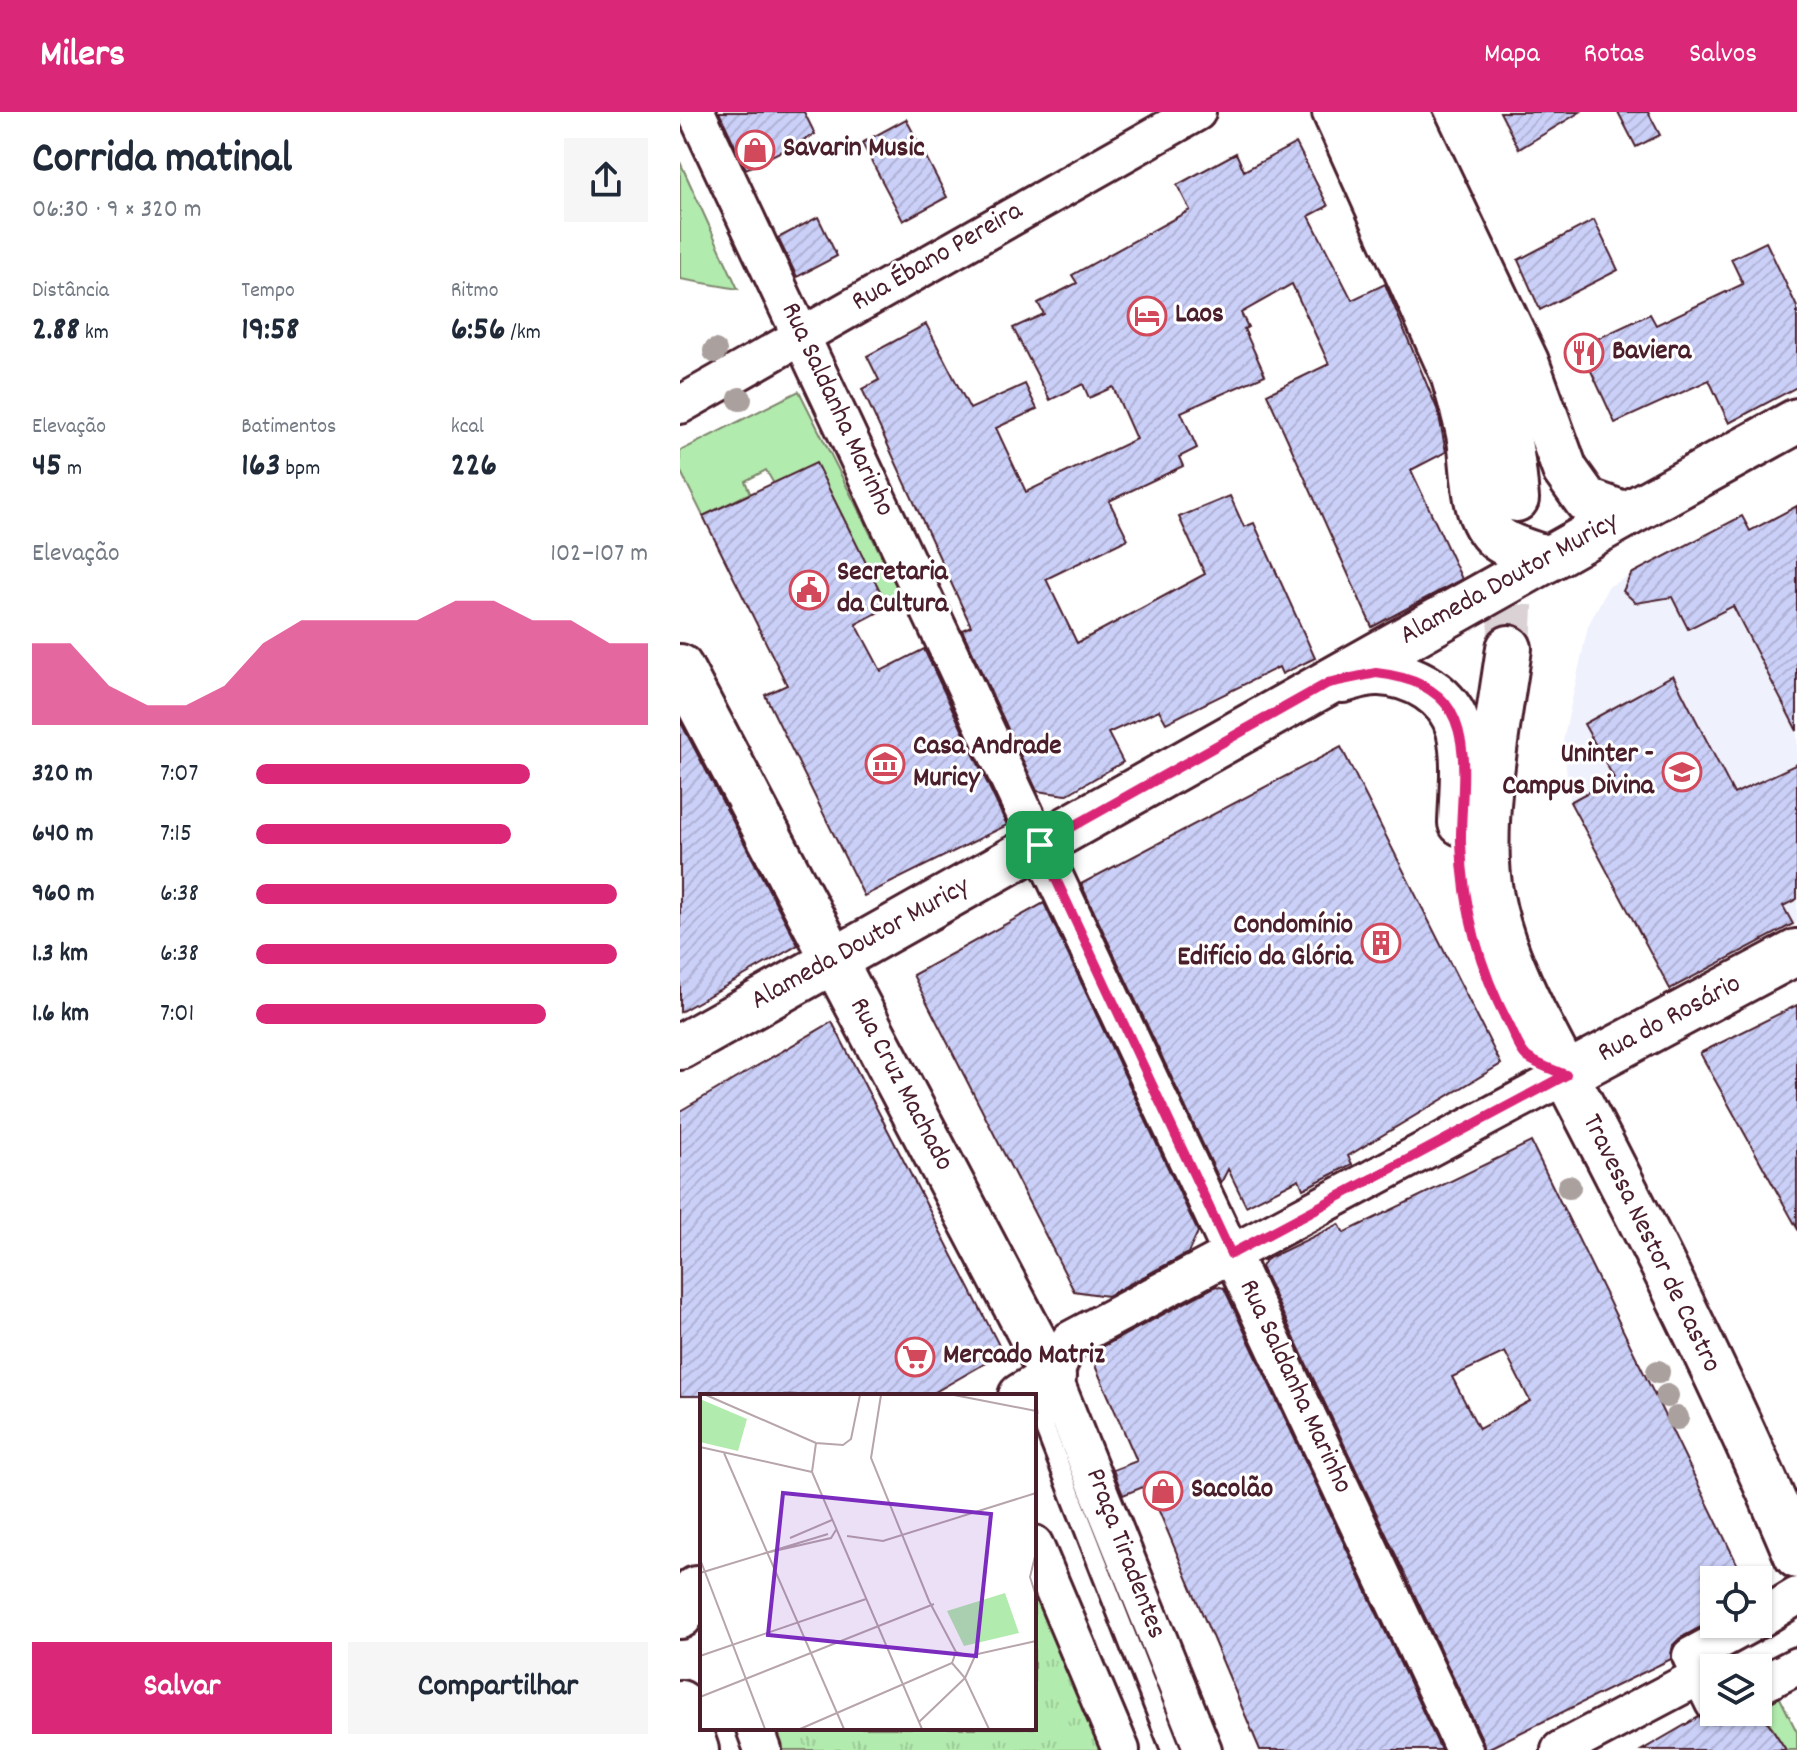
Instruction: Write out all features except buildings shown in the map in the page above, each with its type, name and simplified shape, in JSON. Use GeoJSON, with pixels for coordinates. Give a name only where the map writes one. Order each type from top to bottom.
{"type":"FeatureCollection","features":[{"type":"Feature","properties":{"kind":"street","name":"Rua Saldanha Marinho"},"geometry":{"type":"LineString","coordinates":[[696,112],[1464,1750]]}},
{"type":"Feature","properties":{"kind":"street","name":"Rua Ébano Pereira"},"geometry":{"type":"LineString","coordinates":[[680,405],[1197,112]]}},
{"type":"Feature","properties":{"kind":"street"},"geometry":{"type":"LineString","coordinates":[[1335,112],[1453,374],[1464,409],[1478,503],[1484,521],[1496,537],[1548,559]]}},
{"type":"Feature","properties":{"kind":"street"},"geometry":{"type":"LineString","coordinates":[[1372,112],[1493,376],[1506,419],[1516,499]]}},
{"type":"Feature","properties":{"kind":"street"},"geometry":{"type":"LineString","coordinates":[[1407,112],[1526,362],[1565,470],[1587,501],[1626,515]]}},
{"type":"Feature","properties":{"kind":"street","name":"Alameda Doutor Muricy"},"geometry":{"type":"LineString","coordinates":[[680,1047],[1797,421]]}},
{"type":"Feature","properties":{"kind":"street","name":"Travessa Nestor de Castro"},"geometry":{"type":"LineString","coordinates":[[1509,648],[1490,798],[1488,857],[1491,894],[1499,930],[1514,972],[1676,1293],[1797,1556]]}},
{"type":"Feature","properties":{"kind":"street","name":"Rua Cruz Machado"},"geometry":{"type":"LineString","coordinates":[[680,667],[835,960],[1037,1386]]}},
{"type":"Feature","properties":{"kind":"street"},"geometry":{"type":"LineString","coordinates":[[1328,683],[1376,673],[1404,676],[1430,690],[1449,707],[1459,730],[1462,763],[1461,844],[1466,898],[1476,947],[1490,989],[1525,1056],[1566,1075]]}},
{"type":"Feature","properties":{"kind":"street","name":"Rua do Rosário"},"geometry":{"type":"LineString","coordinates":[[1037,1386],[1070,1340],[1797,952]]}},
{"type":"Feature","properties":{"kind":"street"},"geometry":{"type":"LineString","coordinates":[[1037,1386],[1203,1750]]}},
{"type":"Feature","properties":{"kind":"street"},"geometry":{"type":"LineString","coordinates":[[1036,1549],[1121,1750]]}},
{"type":"Feature","properties":{"kind":"street"},"geometry":{"type":"LineString","coordinates":[[1772,1611],[1797,1596]]}},
{"type":"Feature","properties":{"kind":"street"},"geometry":{"type":"LineString","coordinates":[[1700,1675],[1691,1656],[1724,1638]]}},
{"type":"Feature","properties":{"kind":"street"},"geometry":{"type":"LineString","coordinates":[[1772,1679],[1797,1666]]}},
{"type":"Feature","properties":{"kind":"street"},"geometry":{"type":"LineString","coordinates":[[1560,1750],[1700,1692]]}},
{"type":"Feature","properties":{"kind":"street"},"geometry":{"type":"LineString","coordinates":[[680,1703],[694,1750]]}},
{"type":"Feature","properties":{"kind":"street"},"geometry":{"type":"LineString","coordinates":[[756,1730],[763,1750]]}},
{"type":"Feature","properties":{"kind":"street"},"geometry":{"type":"LineString","coordinates":[[680,1738],[694,1750]]}},
{"type":"Feature","properties":{"kind":"lane","name":"Praça Tiradentes"},"geometry":{"type":"LineString","coordinates":[[1037,1386],[1043,1405],[1045,1429],[1171,1750]]}},
{"type":"Feature","properties":{"kind":"shaded area","name":"Uninter - Campus Divina"},"geometry":{"type":"Polygon","coordinates":[[[1742,516],[1797,629],[1797,922],[1670,989],[1570,802],[1563,741],[1588,626],[1608,587],[1742,516]]]}},
{"type":"Feature","properties":{"kind":"green space"},"geometry":{"type":"Polygon","coordinates":[[[680,162],[738,289],[680,279],[680,162]]]}},
{"type":"Feature","properties":{"kind":"green space"},"geometry":{"type":"Polygon","coordinates":[[[799,391],[903,599],[888,607],[816,464],[774,484],[766,470],[745,481],[750,493],[703,516],[680,470],[680,451],[799,391]]]}},
{"type":"Feature","properties":{"kind":"green space"},"geometry":{"type":"Polygon","coordinates":[[[1036,1549],[1121,1750],[763,1750],[756,1730],[1036,1730],[1036,1549]]]}},
{"type":"Feature","properties":{"kind":"green space"},"geometry":{"type":"Polygon","coordinates":[[[1772,1693],[1778,1694],[1797,1732],[1797,1750],[1786,1750],[1771,1726],[1772,1693]]]}},
{"type":"Feature","properties":{"kind":"tunnel"},"geometry":{"type":"LineString","coordinates":[[1509,648],[1514,546]]}},
{"type":"Feature","properties":{"kind":"place","name":"Savarin Music"},"geometry":{"type":"Point","coordinates":[755,150]}},
{"type":"Feature","properties":{"kind":"place","name":"Laos"},"geometry":{"type":"Point","coordinates":[1147,316]}},
{"type":"Feature","properties":{"kind":"place","name":"Baviera"},"geometry":{"type":"Point","coordinates":[1584,353]}},
{"type":"Feature","properties":{"kind":"place","name":"Secretaria da Cultura"},"geometry":{"type":"Point","coordinates":[809,590]}},
{"type":"Feature","properties":{"kind":"place","name":"Casa Andrade Muricy"},"geometry":{"type":"Point","coordinates":[885,764]}},
{"type":"Feature","properties":{"kind":"place","name":"Uninter - Campus Divina"},"geometry":{"type":"Point","coordinates":[1682,772]}},
{"type":"Feature","properties":{"kind":"place","name":"Condomínio Edifício da Glória"},"geometry":{"type":"Point","coordinates":[1381,943]}},
{"type":"Feature","properties":{"kind":"place","name":"Mercado Matriz"},"geometry":{"type":"Point","coordinates":[915,1357]}},
{"type":"Feature","properties":{"kind":"place","name":"Sacolão"},"geometry":{"type":"Point","coordinates":[1163,1491]}},
{"type":"Feature","properties":{"kind":"route"},"geometry":{"type":"LineString","coordinates":[[1376,673],[1404,676],[1430,690],[1449,707],[1459,730],[1462,763],[1461,844],[1466,898],[1476,947],[1490,989],[1525,1056],[1566,1075],[1231,1254],[1040,845],[1328,683],[1376,673]]}}]}
